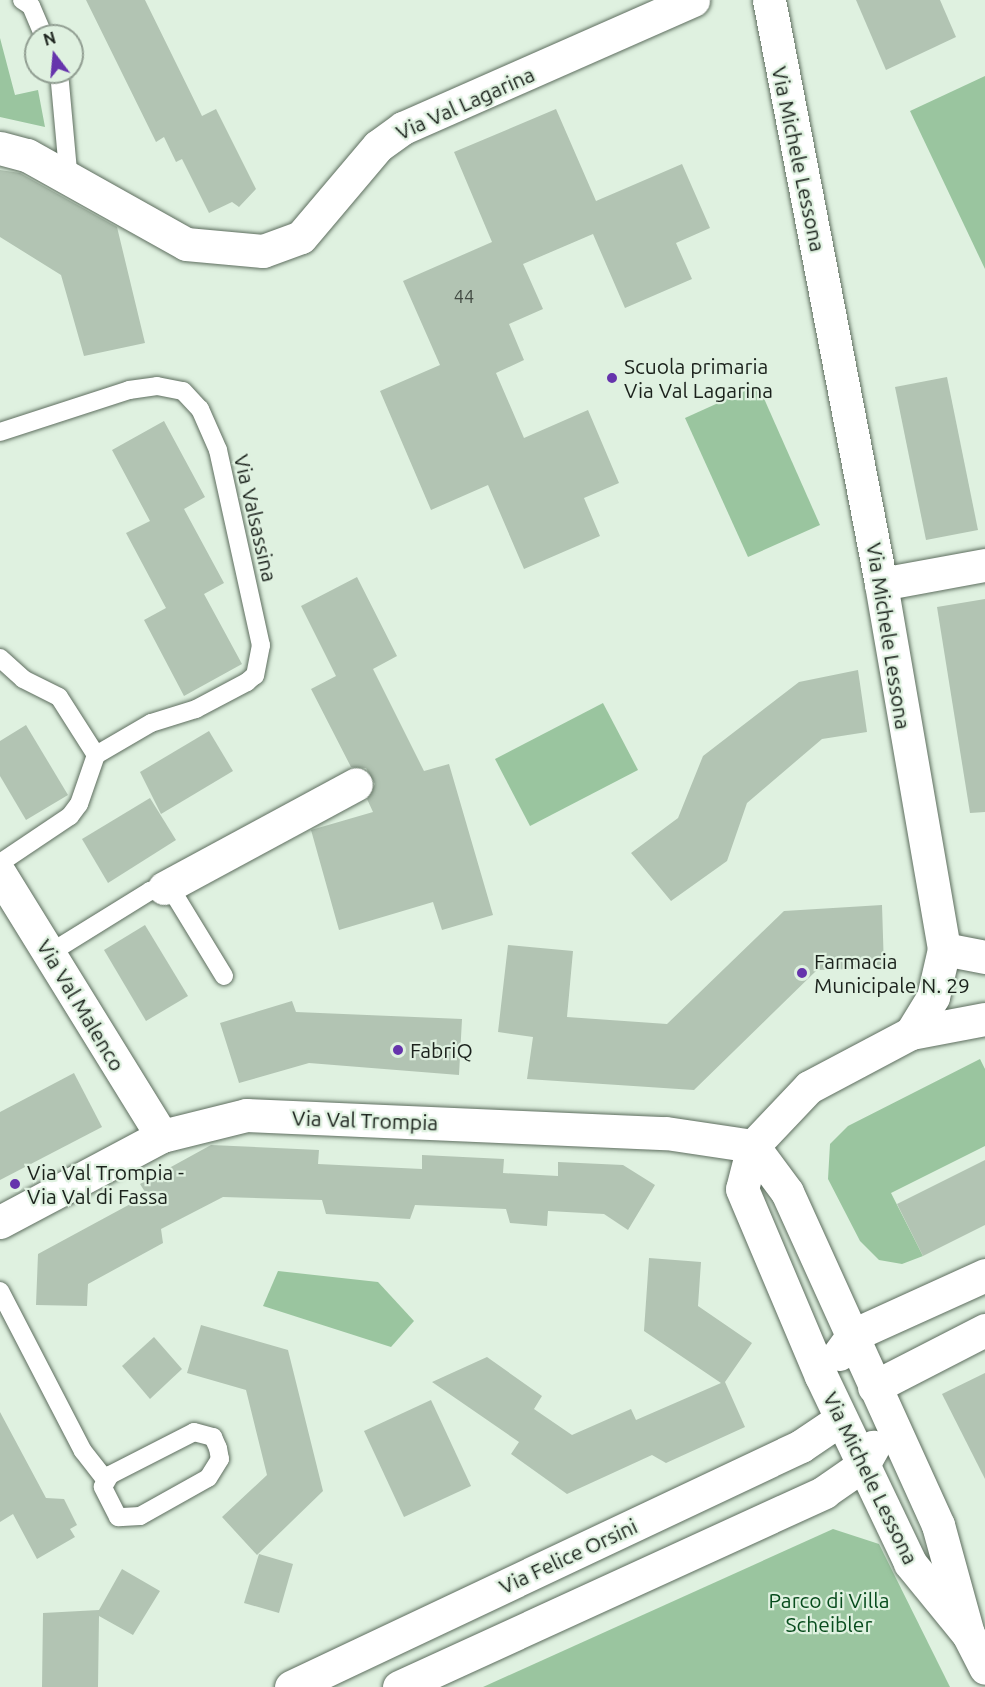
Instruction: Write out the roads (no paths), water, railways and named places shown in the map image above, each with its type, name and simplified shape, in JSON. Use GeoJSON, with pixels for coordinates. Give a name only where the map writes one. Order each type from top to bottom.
{"type":"FeatureCollection","features":[{"type":"Feature","properties":{"kind":"street","name":"Via Val Lagarina"},"geometry":{"type":"LineString","coordinates":[[0,148],[27,156],[69,183],[186,244],[263,251],[301,237],[378,146],[403,128],[693,0]]}},
{"type":"Feature","properties":{"kind":"street","name":"Via Michele Lessona"},"geometry":{"type":"LineString","coordinates":[[751,0],[775,42]]}},
{"type":"Feature","properties":{"kind":"street","name":"Via Michele Lessona"},"geometry":{"type":"LineString","coordinates":[[769,0],[775,42],[881,584],[944,949],[933,997],[911,1033],[809,1087],[753,1146],[742,1189],[821,1377],[910,1563],[968,1634],[985,1668]]}},
{"type":"Feature","properties":{"kind":"street"},"geometry":{"type":"LineString","coordinates":[[881,584],[985,566]]}},
{"type":"Feature","properties":{"kind":"street"},"geometry":{"type":"LineString","coordinates":[[164,888],[356,784]]}},
{"type":"Feature","properties":{"kind":"street","name":"Via Val Malenco"},"geometry":{"type":"LineString","coordinates":[[0,874],[162,1136]]}},
{"type":"Feature","properties":{"kind":"street"},"geometry":{"type":"LineString","coordinates":[[944,949],[985,957]]}},
{"type":"Feature","properties":{"kind":"street"},"geometry":{"type":"LineString","coordinates":[[911,1033],[985,1019]]}},
{"type":"Feature","properties":{"kind":"street","name":"Via Val Trompia"},"geometry":{"type":"LineString","coordinates":[[0,1222],[162,1136],[246,1115],[666,1133],[753,1146]]}},
{"type":"Feature","properties":{"kind":"street","name":"Via Michele Lessona"},"geometry":{"type":"LineString","coordinates":[[753,1146],[787,1192],[947,1545],[968,1634]]}},
{"type":"Feature","properties":{"kind":"street"},"geometry":{"type":"LineString","coordinates":[[821,1377],[853,1335],[985,1275]]}},
{"type":"Feature","properties":{"kind":"street"},"geometry":{"type":"LineString","coordinates":[[874,1387],[985,1330]]}},
{"type":"Feature","properties":{"kind":"street","name":"Via Michele Lessona"},"geometry":{"type":"LineString","coordinates":[[821,1377],[874,1387]]}},
{"type":"Feature","properties":{"kind":"street"},"geometry":{"type":"LineString","coordinates":[[399,1687],[824,1492],[863,1465],[890,1421],[841,1419]]}},
{"type":"Feature","properties":{"kind":"street","name":"Via Felice Orsini"},"geometry":{"type":"LineString","coordinates":[[291,1687],[801,1446],[841,1419]]}},
{"type":"Feature","properties":{"kind":"lane"},"geometry":{"type":"LineString","coordinates":[[22,0],[31,6],[39,24]]}},
{"type":"Feature","properties":{"kind":"lane"},"geometry":{"type":"LineString","coordinates":[[60,84],[69,183]]}},
{"type":"Feature","properties":{"kind":"lane","name":"Via Valsassina"},"geometry":{"type":"LineString","coordinates":[[0,432],[129,390],[172,387],[200,409],[218,450],[261,645],[255,675],[209,702],[151,723],[96,754]]}},
{"type":"Feature","properties":{"kind":"lane"},"geometry":{"type":"LineString","coordinates":[[0,658],[23,679],[59,697],[96,754],[79,804],[70,816],[0,862]]}},
{"type":"Feature","properties":{"kind":"lane"},"geometry":{"type":"LineString","coordinates":[[50,953],[150,891],[164,888],[174,894],[224,976]]}},
{"type":"Feature","properties":{"kind":"lane"},"geometry":{"type":"LineString","coordinates":[[0,1291],[83,1451],[106,1480]]}},
{"type":"Feature","properties":{"kind":"lane"},"geometry":{"type":"LineString","coordinates":[[203,1433],[213,1437],[219,1448],[220,1459],[207,1478],[133,1519],[124,1520],[112,1510],[103,1487],[106,1480],[184,1435],[203,1433]]}},
{"type":"Feature","properties":{"kind":"place","name":"Scuola primaria Via Val Lagarina"},"geometry":{"type":"Point","coordinates":[612,378]}},
{"type":"Feature","properties":{"kind":"place","name":"Farmacia Municipale N. 29"},"geometry":{"type":"Point","coordinates":[802,973]}},
{"type":"Feature","properties":{"kind":"place","name":"FabriQ"},"geometry":{"type":"Point","coordinates":[398,1050]}},
{"type":"Feature","properties":{"kind":"place","name":"Via Val Trompia - Via Val di Fassa"},"geometry":{"type":"Point","coordinates":[15,1184]}},
{"type":"Feature","properties":{"kind":"park label","name":"Parco di Villa Scheibler"},"geometry":{"type":"Point","coordinates":[829,1612]}}]}
